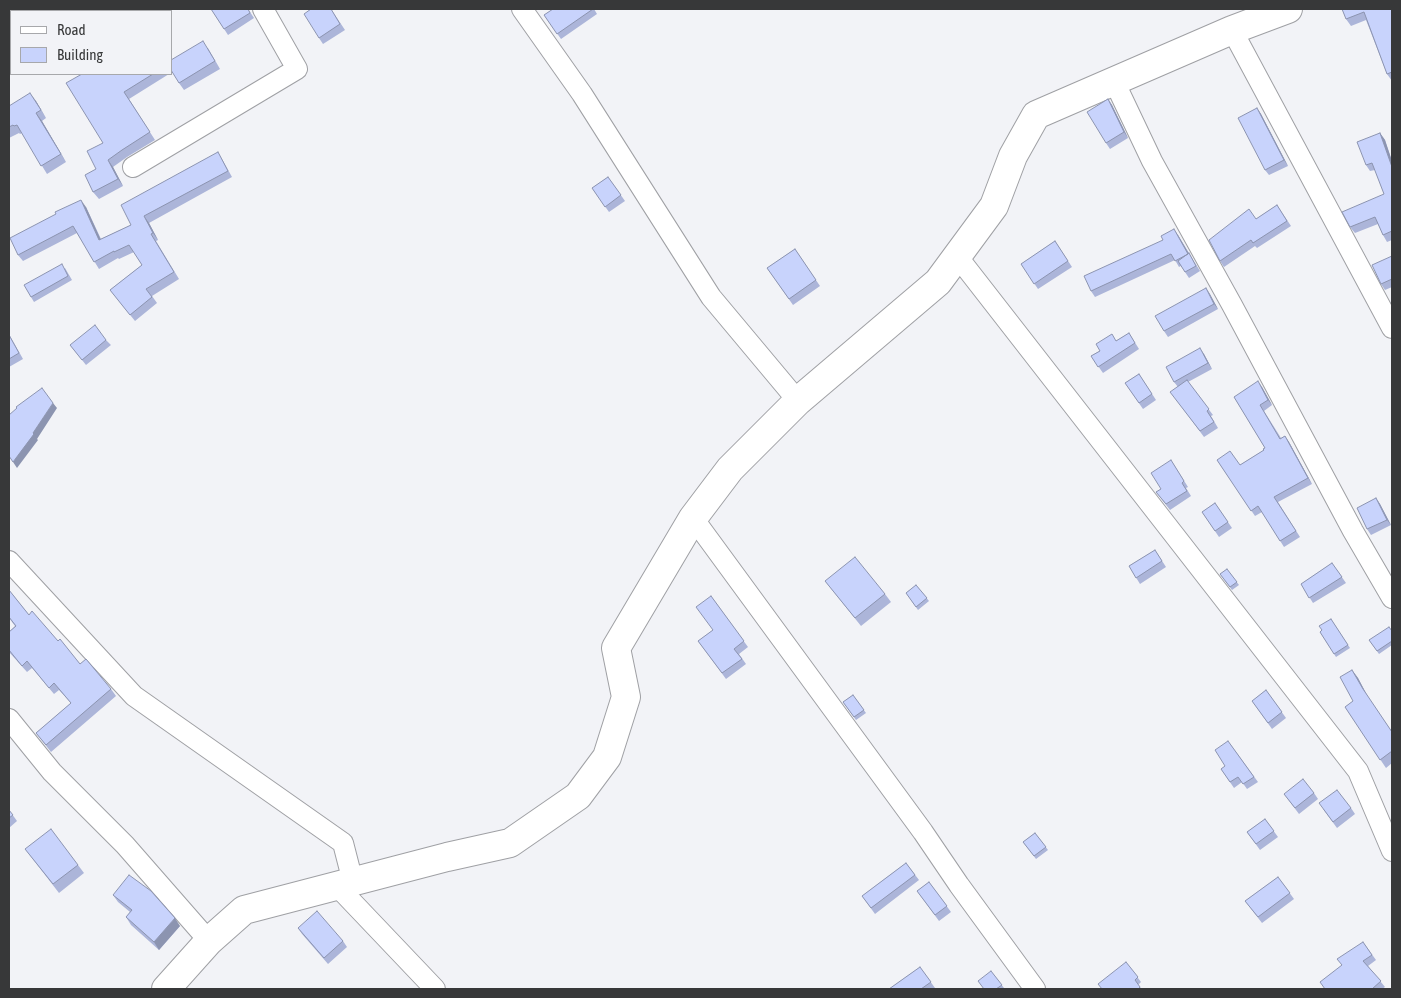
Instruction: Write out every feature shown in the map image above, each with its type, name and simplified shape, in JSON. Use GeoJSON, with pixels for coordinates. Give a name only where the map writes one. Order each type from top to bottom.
{"type":"FeatureCollection","features":[{"type":"Feature","properties":{"kind":"street"},"geometry":{"type":"LineString","coordinates":[[133,167],[297,69],[263,9]]}},
{"type":"Feature","properties":{"kind":"street"},"geometry":{"type":"LineString","coordinates":[[522,9],[582,94],[711,296],[798,401]]}},
{"type":"Feature","properties":{"kind":"street"},"geometry":{"type":"LineString","coordinates":[[166,989],[209,941],[244,910],[447,857],[510,843],[578,796],[607,757],[626,697],[616,648],[693,518],[730,469],[798,401],[938,282],[994,206],[1013,156],[1036,115],[1232,30],[1288,9]]}},
{"type":"Feature","properties":{"kind":"street"},"geometry":{"type":"LineString","coordinates":[[1232,30],[1392,328]]}},
{"type":"Feature","properties":{"kind":"street"},"geometry":{"type":"LineString","coordinates":[[1114,81],[1152,161],[1232,305],[1353,531],[1392,598]]}},
{"type":"Feature","properties":{"kind":"street"},"geometry":{"type":"LineString","coordinates":[[957,256],[1358,771],[1392,851]]}},
{"type":"Feature","properties":{"kind":"street"},"geometry":{"type":"LineString","coordinates":[[693,518],[923,832],[959,886],[1035,989]]}},
{"type":"Feature","properties":{"kind":"street"},"geometry":{"type":"LineString","coordinates":[[9,561],[134,696],[343,843],[345,884],[435,989]]}},
{"type":"Feature","properties":{"kind":"street"},"geometry":{"type":"LineString","coordinates":[[9,719],[52,772],[125,845],[209,941]]}},
{"type":"Feature","properties":{"kind":"building"},"geometry":{"type":"Polygon","coordinates":[[[20,9],[46,9],[44,10],[20,9]]]}},
{"type":"Feature","properties":{"kind":"building"},"geometry":{"type":"Polygon","coordinates":[[[211,9],[248,9],[250,13],[224,29],[211,9]]]}},
{"type":"Feature","properties":{"kind":"building"},"geometry":{"type":"Polygon","coordinates":[[[311,9],[331,9],[340,24],[319,38],[304,14],[311,9]]]}},
{"type":"Feature","properties":{"kind":"building"},"geometry":{"type":"Polygon","coordinates":[[[553,9],[593,9],[557,34],[544,15],[553,9]]]}},
{"type":"Feature","properties":{"kind":"building"},"geometry":{"type":"Polygon","coordinates":[[[1342,9],[1392,9],[1392,72],[1387,74],[1364,12],[1346,19],[1342,9]]]}},
{"type":"Feature","properties":{"kind":"building"},"geometry":{"type":"Polygon","coordinates":[[[203,41],[215,61],[179,83],[172,72],[172,59],[203,41]]]}},
{"type":"Feature","properties":{"kind":"building"},"geometry":{"type":"Polygon","coordinates":[[[80,75],[151,75],[124,92],[150,132],[108,160],[118,179],[93,192],[85,175],[96,169],[87,151],[103,143],[66,83],[80,75]]]}},
{"type":"Feature","properties":{"kind":"building"},"geometry":{"type":"Polygon","coordinates":[[[30,93],[41,110],[36,113],[61,154],[41,166],[17,125],[9,127],[9,106],[30,93]]]}},
{"type":"Feature","properties":{"kind":"building"},"geometry":{"type":"Polygon","coordinates":[[[1108,99],[1124,132],[1106,143],[1087,112],[1108,99]]]}},
{"type":"Feature","properties":{"kind":"building"},"geometry":{"type":"Polygon","coordinates":[[[1257,108],[1284,160],[1265,170],[1238,118],[1257,108]]]}},
{"type":"Feature","properties":{"kind":"building"},"geometry":{"type":"Polygon","coordinates":[[[1380,133],[1392,167],[1392,231],[1383,235],[1375,217],[1350,227],[1342,212],[1384,194],[1372,163],[1366,165],[1357,142],[1380,133]]]}},
{"type":"Feature","properties":{"kind":"building"},"geometry":{"type":"Polygon","coordinates":[[[218,152],[228,171],[144,216],[153,233],[151,234],[174,272],[146,289],[152,297],[130,315],[110,290],[142,265],[129,245],[94,262],[73,226],[18,255],[10,238],[56,214],[55,212],[81,200],[99,240],[131,225],[121,205],[218,152]]]}},
{"type":"Feature","properties":{"kind":"building"},"geometry":{"type":"Polygon","coordinates":[[[608,177],[621,195],[605,207],[592,188],[608,177]]]}},
{"type":"Feature","properties":{"kind":"building"},"geometry":{"type":"Polygon","coordinates":[[[1277,205],[1287,221],[1253,243],[1251,240],[1220,261],[1209,240],[1249,209],[1256,219],[1277,205]]]}},
{"type":"Feature","properties":{"kind":"building"},"geometry":{"type":"Polygon","coordinates":[[[1174,229],[1188,254],[1175,261],[1171,254],[1091,291],[1084,276],[1163,240],[1161,236],[1174,229]]]}},
{"type":"Feature","properties":{"kind":"building"},"geometry":{"type":"Polygon","coordinates":[[[1055,241],[1068,261],[1034,284],[1021,264],[1055,241]]]}},
{"type":"Feature","properties":{"kind":"building"},"geometry":{"type":"Polygon","coordinates":[[[795,249],[816,280],[789,299],[767,268],[795,249]]]}},
{"type":"Feature","properties":{"kind":"building"},"geometry":{"type":"Polygon","coordinates":[[[1189,253],[1196,266],[1185,272],[1178,261],[1189,253]]]}},
{"type":"Feature","properties":{"kind":"building"},"geometry":{"type":"Polygon","coordinates":[[[1392,256],[1392,279],[1381,284],[1372,265],[1392,256]]]}},
{"type":"Feature","properties":{"kind":"building"},"geometry":{"type":"Polygon","coordinates":[[[62,264],[68,276],[31,297],[24,285],[62,264]]]}},
{"type":"Feature","properties":{"kind":"building"},"geometry":{"type":"Polygon","coordinates":[[[1206,288],[1214,304],[1164,331],[1155,316],[1206,288]]]}},
{"type":"Feature","properties":{"kind":"building"},"geometry":{"type":"Polygon","coordinates":[[[95,325],[106,340],[82,360],[70,345],[95,325]]]}},
{"type":"Feature","properties":{"kind":"building"},"geometry":{"type":"Polygon","coordinates":[[[1129,333],[1135,343],[1098,367],[1091,356],[1100,351],[1096,344],[1112,334],[1116,341],[1129,333]]]}},
{"type":"Feature","properties":{"kind":"building"},"geometry":{"type":"Polygon","coordinates":[[[9,335],[19,353],[9,359],[9,335]]]}},
{"type":"Feature","properties":{"kind":"building"},"geometry":{"type":"Polygon","coordinates":[[[1200,348],[1208,363],[1174,382],[1166,367],[1200,348]]]}},
{"type":"Feature","properties":{"kind":"building"},"geometry":{"type":"Polygon","coordinates":[[[1139,374],[1152,394],[1139,403],[1125,383],[1139,374]]]}},
{"type":"Feature","properties":{"kind":"building"},"geometry":{"type":"Polygon","coordinates":[[[1187,380],[1209,409],[1207,411],[1214,422],[1200,431],[1170,392],[1187,380]]]}},
{"type":"Feature","properties":{"kind":"building"},"geometry":{"type":"Polygon","coordinates":[[[1258,381],[1268,400],[1260,405],[1280,439],[1285,436],[1308,478],[1274,497],[1296,531],[1280,541],[1258,506],[1251,511],[1217,460],[1230,451],[1240,465],[1264,450],[1265,448],[1234,397],[1258,381]]]}},
{"type":"Feature","properties":{"kind":"building"},"geometry":{"type":"Polygon","coordinates":[[[42,388],[53,403],[34,434],[13,462],[9,456],[9,415],[16,407],[42,388]]]}},
{"type":"Feature","properties":{"kind":"building"},"geometry":{"type":"Polygon","coordinates":[[[1171,460],[1184,481],[1182,483],[1187,491],[1166,504],[1156,492],[1161,489],[1151,473],[1171,460]]]}},
{"type":"Feature","properties":{"kind":"building"},"geometry":{"type":"Polygon","coordinates":[[[1376,498],[1387,520],[1367,529],[1357,508],[1376,498]]]}},
{"type":"Feature","properties":{"kind":"building"},"geometry":{"type":"Polygon","coordinates":[[[1215,503],[1228,522],[1215,531],[1202,512],[1215,503]]]}},
{"type":"Feature","properties":{"kind":"building"},"geometry":{"type":"Polygon","coordinates":[[[1155,550],[1162,561],[1136,578],[1129,566],[1155,550]]]}},
{"type":"Feature","properties":{"kind":"building"},"geometry":{"type":"Polygon","coordinates":[[[855,557],[885,594],[855,618],[825,581],[855,557]]]}},
{"type":"Feature","properties":{"kind":"building"},"geometry":{"type":"Polygon","coordinates":[[[1332,563],[1342,577],[1309,598],[1301,584],[1332,563]]]}},
{"type":"Feature","properties":{"kind":"building"},"geometry":{"type":"Polygon","coordinates":[[[1227,569],[1237,582],[1230,587],[1220,574],[1227,569]]]}},
{"type":"Feature","properties":{"kind":"building"},"geometry":{"type":"Polygon","coordinates":[[[916,585],[927,598],[916,607],[906,593],[916,585]]]}},
{"type":"Feature","properties":{"kind":"building"},"geometry":{"type":"Polygon","coordinates":[[[9,590],[29,615],[32,611],[58,641],[60,639],[80,664],[86,659],[111,689],[46,745],[36,733],[71,703],[54,683],[49,688],[27,661],[22,666],[9,650],[9,632],[16,626],[9,617],[9,590]]]}},
{"type":"Feature","properties":{"kind":"building"},"geometry":{"type":"Polygon","coordinates":[[[711,596],[744,641],[734,649],[742,659],[722,673],[698,641],[713,630],[696,607],[711,596]]]}},
{"type":"Feature","properties":{"kind":"building"},"geometry":{"type":"Polygon","coordinates":[[[1331,619],[1348,645],[1334,654],[1320,632],[1322,630],[1319,626],[1331,619]]]}},
{"type":"Feature","properties":{"kind":"building"},"geometry":{"type":"Polygon","coordinates":[[[1389,627],[1392,631],[1392,641],[1377,651],[1369,640],[1389,627]]]}},
{"type":"Feature","properties":{"kind":"building"},"geometry":{"type":"Polygon","coordinates":[[[1352,670],[1392,732],[1392,751],[1380,760],[1345,707],[1353,701],[1340,677],[1352,670]]]}},
{"type":"Feature","properties":{"kind":"building"},"geometry":{"type":"Polygon","coordinates":[[[1266,690],[1282,712],[1268,723],[1252,701],[1266,690]]]}},
{"type":"Feature","properties":{"kind":"building"},"geometry":{"type":"Polygon","coordinates":[[[853,695],[864,710],[854,717],[843,702],[853,695]]]}},
{"type":"Feature","properties":{"kind":"building"},"geometry":{"type":"Polygon","coordinates":[[[1228,741],[1254,777],[1243,784],[1238,777],[1230,782],[1221,769],[1225,766],[1215,750],[1228,741]]]}},
{"type":"Feature","properties":{"kind":"building"},"geometry":{"type":"Polygon","coordinates":[[[1303,779],[1314,793],[1295,808],[1284,794],[1303,779]]]}},
{"type":"Feature","properties":{"kind":"building"},"geometry":{"type":"Polygon","coordinates":[[[1337,790],[1351,808],[1333,822],[1319,803],[1337,790]]]}},
{"type":"Feature","properties":{"kind":"building"},"geometry":{"type":"Polygon","coordinates":[[[9,810],[13,815],[9,818],[9,810]]]}},
{"type":"Feature","properties":{"kind":"building"},"geometry":{"type":"Polygon","coordinates":[[[1265,819],[1274,831],[1256,844],[1247,832],[1265,819]]]}},
{"type":"Feature","properties":{"kind":"building"},"geometry":{"type":"Polygon","coordinates":[[[51,829],[78,865],[53,884],[25,849],[51,829]]]}},
{"type":"Feature","properties":{"kind":"building"},"geometry":{"type":"Polygon","coordinates":[[[1035,833],[1046,847],[1034,856],[1023,842],[1035,833]]]}},
{"type":"Feature","properties":{"kind":"building"},"geometry":{"type":"Polygon","coordinates":[[[906,863],[915,875],[871,908],[862,896],[906,863]]]}},
{"type":"Feature","properties":{"kind":"building"},"geometry":{"type":"Polygon","coordinates":[[[129,875],[151,891],[175,918],[154,942],[126,917],[132,910],[113,895],[129,875]]]}},
{"type":"Feature","properties":{"kind":"building"},"geometry":{"type":"Polygon","coordinates":[[[1278,877],[1290,893],[1258,917],[1245,901],[1278,877]]]}},
{"type":"Feature","properties":{"kind":"building"},"geometry":{"type":"Polygon","coordinates":[[[929,882],[947,906],[935,915],[917,891],[929,882]]]}},
{"type":"Feature","properties":{"kind":"building"},"geometry":{"type":"Polygon","coordinates":[[[317,911],[343,941],[324,958],[298,928],[317,911]]]}},
{"type":"Feature","properties":{"kind":"building"},"geometry":{"type":"Polygon","coordinates":[[[1363,942],[1372,955],[1363,961],[1381,981],[1372,989],[1325,989],[1320,982],[1342,965],[1337,959],[1363,942]]]}},
{"type":"Feature","properties":{"kind":"building"},"geometry":{"type":"Polygon","coordinates":[[[1126,962],[1138,977],[1135,980],[1140,987],[1138,989],[1102,989],[1098,984],[1126,962]]]}},
{"type":"Feature","properties":{"kind":"building"},"geometry":{"type":"Polygon","coordinates":[[[920,967],[931,982],[921,989],[889,989],[920,967]]]}},
{"type":"Feature","properties":{"kind":"building"},"geometry":{"type":"Polygon","coordinates":[[[991,971],[1002,985],[996,989],[984,989],[978,981],[991,971]]]}}]}
